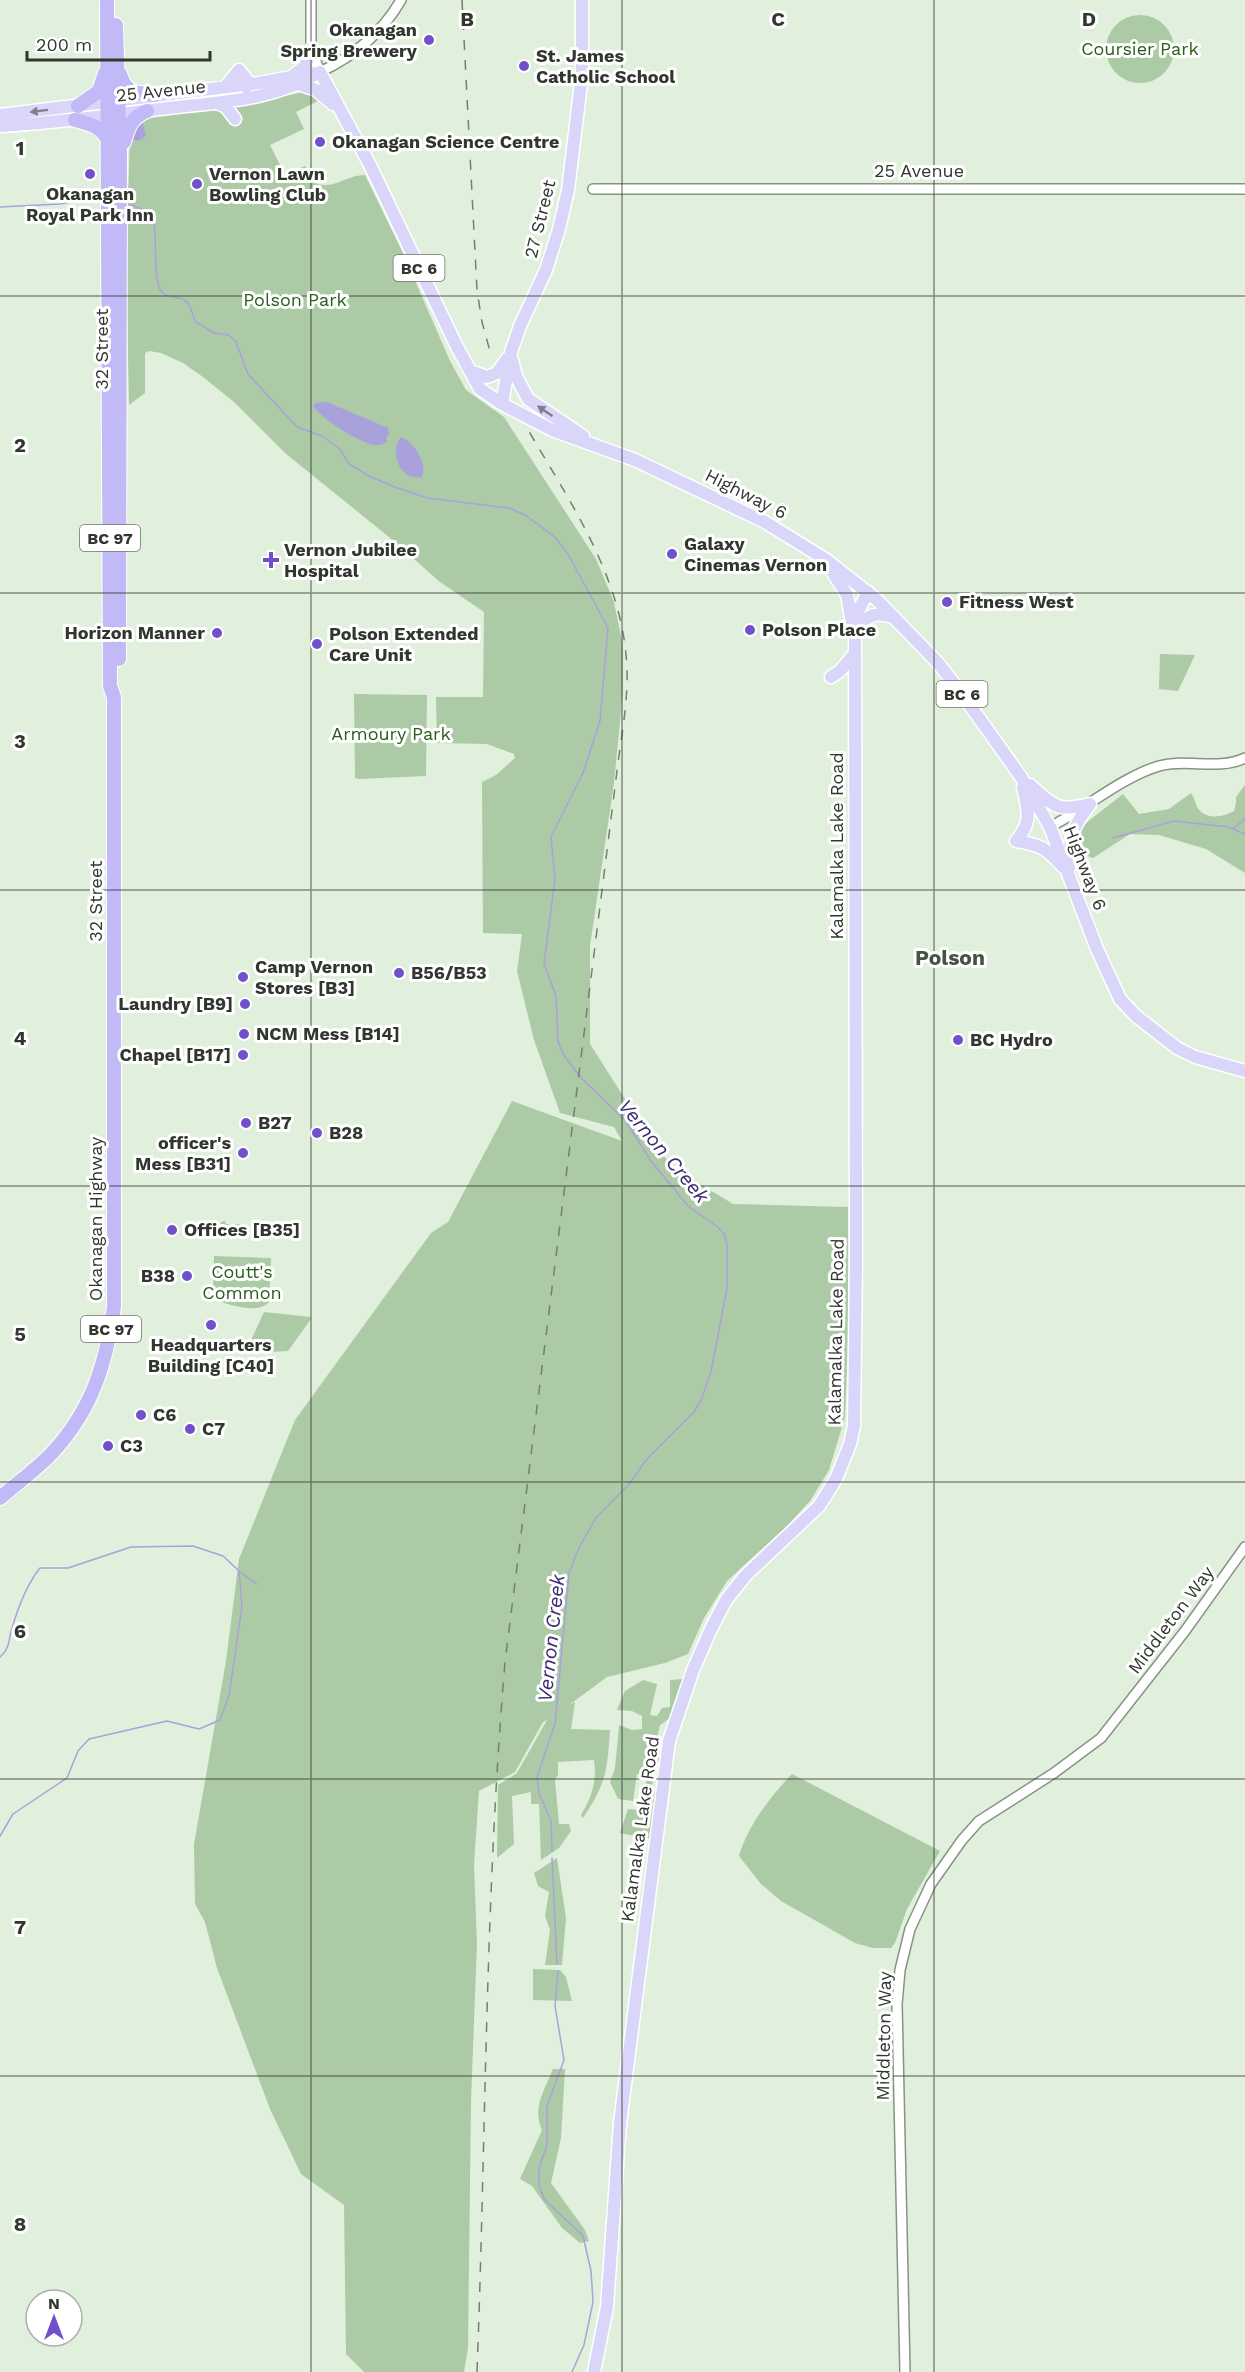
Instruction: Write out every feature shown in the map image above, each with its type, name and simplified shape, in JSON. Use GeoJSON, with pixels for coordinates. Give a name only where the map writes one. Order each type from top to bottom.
{"type":"FeatureCollection","features":[{"type":"Feature","properties":{"kind":"highway","name":"32 Street"},"geometry":{"type":"LineString","coordinates":[[108,0],[114,108],[120,153],[120,621],[118,686],[114,697],[113,1106]]}},
{"type":"Feature","properties":{"kind":"highway","name":"32 Street"},"geometry":{"type":"LineString","coordinates":[[113,65],[116,0]]}},
{"type":"Feature","properties":{"kind":"highway"},"geometry":{"type":"LineString","coordinates":[[113,65],[124,84],[132,92],[155,95]]}},
{"type":"Feature","properties":{"kind":"highway"},"geometry":{"type":"LineString","coordinates":[[109,142],[104,132],[77,113],[99,91],[113,65]]}},
{"type":"Feature","properties":{"kind":"highway","name":"32 Street"},"geometry":{"type":"LineString","coordinates":[[114,108],[109,142],[110,686],[114,697]]}},
{"type":"Feature","properties":{"kind":"highway"},"geometry":{"type":"LineString","coordinates":[[120,153],[128,128],[136,115],[147,111]]}},
{"type":"Feature","properties":{"kind":"highway","name":"Okanagan Highway"},"geometry":{"type":"LineString","coordinates":[[0,1498],[52,1454],[79,1419],[102,1371],[110,1341],[114,1299],[113,1106]]}},
{"type":"Feature","properties":{"kind":"highway","name":"Okanagan Highway"},"geometry":{"type":"LineString","coordinates":[[0,1491],[20,1481]]}},
{"type":"Feature","properties":{"kind":"main road","name":"27 Street"},"geometry":{"type":"LineString","coordinates":[[502,404],[511,352],[520,326],[546,270],[568,190],[582,75],[582,0]]}},
{"type":"Feature","properties":{"kind":"main road"},"geometry":{"type":"LineString","coordinates":[[311,49],[305,66],[296,80],[321,93],[340,111]]}},
{"type":"Feature","properties":{"kind":"main road","name":"25 Avenue"},"geometry":{"type":"LineString","coordinates":[[114,108],[147,111],[247,99],[272,93],[296,80],[320,72]]}},
{"type":"Feature","properties":{"kind":"main road","name":"Highway 6"},"geometry":{"type":"LineString","coordinates":[[320,72],[370,165],[480,389],[502,404],[552,430],[635,460],[765,522],[825,559],[868,592],[938,663],[1021,777],[1050,827],[1097,949],[1120,999],[1136,1016],[1177,1048],[1195,1057],[1245,1071]]}},
{"type":"Feature","properties":{"kind":"main road","name":"25 Avenue"},"geometry":{"type":"LineString","coordinates":[[0,126],[114,108],[155,95],[296,80]]}},
{"type":"Feature","properties":{"kind":"main road"},"geometry":{"type":"LineString","coordinates":[[183,106],[213,96],[241,91],[250,84]]}},
{"type":"Feature","properties":{"kind":"main road"},"geometry":{"type":"LineString","coordinates":[[216,103],[226,106],[235,118],[238,107],[247,99]]}},
{"type":"Feature","properties":{"kind":"main road","name":"25 Avenue"},"geometry":{"type":"LineString","coordinates":[[0,115],[77,113]]}},
{"type":"Feature","properties":{"kind":"main road"},"geometry":{"type":"LineString","coordinates":[[470,371],[487,377],[497,373],[511,352]]}},
{"type":"Feature","properties":{"kind":"main road"},"geometry":{"type":"LineString","coordinates":[[511,352],[516,376],[528,399],[594,444]]}},
{"type":"Feature","properties":{"kind":"main road"},"geometry":{"type":"LineString","coordinates":[[825,559],[847,595],[855,640]]}},
{"type":"Feature","properties":{"kind":"main road","name":"Kalamalka Lake Road"},"geometry":{"type":"LineString","coordinates":[[594,2372],[607,2307],[621,2112],[669,1741],[693,1670],[726,1600],[746,1575],[819,1506],[836,1479],[850,1444],[854,1426],[855,640],[856,615],[868,592]]}},
{"type":"Feature","properties":{"kind":"main road"},"geometry":{"type":"LineString","coordinates":[[855,640],[863,620],[868,616],[883,614],[896,618]]}},
{"type":"Feature","properties":{"kind":"main road"},"geometry":{"type":"LineString","coordinates":[[831,677],[843,668],[855,653]]}},
{"type":"Feature","properties":{"kind":"main road"},"geometry":{"type":"LineString","coordinates":[[1021,777],[1059,808],[1073,809],[1090,804]]}},
{"type":"Feature","properties":{"kind":"main road"},"geometry":{"type":"LineString","coordinates":[[1021,777],[1028,818],[1025,830],[1016,841],[1038,845],[1050,852],[1069,875]]}},
{"type":"Feature","properties":{"kind":"main road"},"geometry":{"type":"LineString","coordinates":[[1069,875],[1070,836],[1090,804]]}},
{"type":"Feature","properties":{"kind":"street"},"geometry":{"type":"LineString","coordinates":[[311,0],[311,49],[320,72]]}},
{"type":"Feature","properties":{"kind":"street","name":"25 Avenue"},"geometry":{"type":"LineString","coordinates":[[320,72],[354,53],[368,42],[390,17],[401,0]]}},
{"type":"Feature","properties":{"kind":"street","name":"25 Avenue"},"geometry":{"type":"LineString","coordinates":[[593,189],[1245,189]]}},
{"type":"Feature","properties":{"kind":"street"},"geometry":{"type":"LineString","coordinates":[[1050,827],[1127,780],[1154,768],[1171,764],[1216,765],[1234,763],[1245,758]]}},
{"type":"Feature","properties":{"kind":"street","name":"Middleton Way"},"geometry":{"type":"LineString","coordinates":[[905,2372],[897,2004],[900,1970],[910,1929],[932,1884],[962,1840],[979,1821],[1054,1773],[1101,1738],[1185,1631],[1245,1548]]}},
{"type":"Feature","properties":{"kind":"green space","name":"Coursier Park"},"geometry":{"type":"Polygon","coordinates":[[[1133,15],[1147,15],[1159,20],[1169,30],[1174,49],[1169,68],[1159,78],[1147,83],[1133,83],[1121,78],[1111,68],[1106,56],[1106,42],[1111,30],[1121,20],[1133,15]]]}},
{"type":"Feature","properties":{"kind":"green space","name":"Polson Park"},"geometry":{"type":"Polygon","coordinates":[[[303,92],[320,100],[296,112],[304,129],[270,145],[285,175],[305,166],[317,184],[330,185],[365,175],[403,253],[450,361],[466,390],[504,417],[596,559],[614,602],[623,646],[623,691],[614,783],[590,946],[590,1044],[653,1143],[674,1168],[733,1204],[848,1207],[848,1341],[845,1417],[829,1470],[810,1501],[787,1526],[727,1581],[704,1618],[688,1654],[665,1663],[607,1677],[569,1705],[575,1702],[571,1729],[610,1730],[604,1776],[597,1795],[583,1818],[581,1815],[591,1795],[594,1782],[594,1760],[558,1762],[558,1775],[555,1780],[559,1824],[569,1824],[571,1831],[559,1848],[541,1860],[539,1804],[531,1804],[531,1792],[512,1796],[514,1844],[497,1858],[498,1785],[517,1773],[547,1720],[543,1722],[515,1772],[479,1791],[474,1864],[477,1944],[471,2101],[468,2348],[464,2372],[364,2372],[346,2354],[344,2205],[301,2174],[270,2109],[217,1968],[205,1922],[195,1904],[194,1844],[226,1661],[239,1559],[295,1420],[431,1233],[448,1222],[512,1101],[622,1141],[614,1127],[560,1113],[534,1040],[517,971],[522,934],[483,933],[482,782],[496,775],[515,758],[514,754],[487,744],[437,743],[436,697],[483,697],[484,612],[440,582],[389,537],[285,453],[234,402],[183,363],[161,353],[149,351],[145,353],[145,393],[129,405],[126,259],[130,138],[142,121],[149,116],[257,102],[303,92]]]}},
{"type":"Feature","properties":{"kind":"green space"},"geometry":{"type":"Polygon","coordinates":[[[1160,654],[1195,655],[1178,691],[1159,689],[1160,654]]]}},
{"type":"Feature","properties":{"kind":"green space","name":"Armoury Park"},"geometry":{"type":"Polygon","coordinates":[[[354,694],[427,695],[426,776],[355,778],[354,694]]]}},
{"type":"Feature","properties":{"kind":"green space"},"geometry":{"type":"Polygon","coordinates":[[[1245,785],[1245,873],[1206,849],[1159,835],[1130,834],[1093,858],[1082,854],[1078,840],[1081,827],[1123,794],[1139,814],[1169,809],[1191,793],[1200,811],[1209,816],[1219,816],[1234,811],[1236,797],[1245,785]]]}},
{"type":"Feature","properties":{"kind":"green space"},"geometry":{"type":"Polygon","coordinates":[[[225,1221],[226,1224],[242,1224],[240,1226],[242,1237],[221,1238],[221,1222],[225,1221]]]}},
{"type":"Feature","properties":{"kind":"green space","name":"Coutt's Common"},"geometry":{"type":"Polygon","coordinates":[[[214,1256],[271,1258],[269,1302],[259,1308],[252,1308],[238,1307],[219,1301],[213,1290],[214,1256]]]}},
{"type":"Feature","properties":{"kind":"green space"},"geometry":{"type":"Polygon","coordinates":[[[264,1312],[311,1317],[311,1319],[288,1351],[269,1352],[249,1345],[264,1312]]]}},
{"type":"Feature","properties":{"kind":"green space"},"geometry":{"type":"Polygon","coordinates":[[[684,1679],[670,1718],[660,1725],[654,1754],[661,1751],[651,1790],[655,1793],[651,1839],[620,1833],[628,1809],[638,1810],[648,1776],[637,1774],[633,1801],[618,1799],[610,1782],[615,1768],[619,1725],[632,1730],[642,1729],[642,1716],[632,1711],[617,1710],[625,1691],[643,1680],[657,1684],[650,1715],[657,1716],[662,1708],[670,1707],[670,1680],[684,1679]]]}},
{"type":"Feature","properties":{"kind":"green space"},"geometry":{"type":"Polygon","coordinates":[[[792,1774],[940,1851],[907,1909],[895,1943],[891,1948],[873,1948],[855,1943],[781,1901],[761,1884],[739,1856],[748,1833],[761,1812],[792,1774]]]}},
{"type":"Feature","properties":{"kind":"green space"},"geometry":{"type":"Polygon","coordinates":[[[557,1858],[566,1918],[562,1965],[545,1965],[550,1930],[545,1916],[549,1892],[538,1886],[534,1873],[557,1858]]]}},
{"type":"Feature","properties":{"kind":"green space"},"geometry":{"type":"Polygon","coordinates":[[[533,1969],[560,1970],[566,1977],[572,2001],[533,2000],[533,1969]]]}},
{"type":"Feature","properties":{"kind":"green space"},"geometry":{"type":"Polygon","coordinates":[[[553,2069],[565,2069],[561,2138],[551,2183],[585,2230],[589,2241],[580,2243],[562,2228],[532,2186],[520,2179],[542,2130],[539,2122],[539,2107],[553,2069]]]}},
{"type":"Feature","properties":{"kind":"shaded area"},"geometry":{"type":"Polygon","coordinates":[[[142,121],[146,135],[137,141],[131,138],[133,130],[142,121]]]}},
{"type":"Feature","properties":{"kind":"shaded area"},"geometry":{"type":"Polygon","coordinates":[[[327,402],[388,428],[387,441],[381,445],[374,445],[359,440],[340,429],[313,405],[327,402]]]}},
{"type":"Feature","properties":{"kind":"shaded area"},"geometry":{"type":"Polygon","coordinates":[[[401,437],[411,443],[419,454],[423,466],[422,477],[408,475],[399,464],[396,450],[401,437]]]}},
{"type":"Feature","properties":{"kind":"waterway","name":"Vernon Creek"},"geometry":{"type":"LineString","coordinates":[[0,207],[60,204],[100,197]]}},
{"type":"Feature","properties":{"kind":"waterway","name":"Vernon Creek"},"geometry":{"type":"LineString","coordinates":[[131,205],[144,210],[153,217],[157,276],[161,291],[167,296],[186,301],[196,322],[214,333],[229,335],[236,342],[248,374],[297,427],[322,436],[340,449],[349,464],[392,486],[427,498],[509,508],[525,515],[556,538],[569,556],[608,628],[600,721],[583,773],[551,837],[555,879],[544,964],[556,996],[558,1041],[563,1054],[581,1078],[625,1120],[651,1161],[688,1206],[724,1234],[727,1244],[727,1288],[711,1372],[701,1400],[694,1412],[646,1460],[630,1483],[595,1519],[578,1550],[569,1573],[555,1724],[537,1777],[539,1793],[551,1821],[552,1851]]}},
{"type":"Feature","properties":{"kind":"waterway"},"geometry":{"type":"LineString","coordinates":[[1234,828],[1245,819]]}},
{"type":"Feature","properties":{"kind":"waterway"},"geometry":{"type":"LineString","coordinates":[[1113,838],[1174,821],[1228,827],[1245,834]]}},
{"type":"Feature","properties":{"kind":"waterway"},"geometry":{"type":"LineString","coordinates":[[0,1657],[8,1647],[14,1620],[23,1596],[40,1568],[68,1568],[131,1547],[193,1546],[223,1556],[257,1584]]}},
{"type":"Feature","properties":{"kind":"waterway"},"geometry":{"type":"LineString","coordinates":[[0,1836],[13,1814],[67,1778],[78,1751],[89,1739],[167,1721],[199,1729],[220,1720],[229,1696],[242,1606],[239,1571]]}},
{"type":"Feature","properties":{"kind":"waterway","name":"Vernon Creek"},"geometry":{"type":"LineString","coordinates":[[552,1858],[557,1964]]}},
{"type":"Feature","properties":{"kind":"waterway","name":"Vernon Creek"},"geometry":{"type":"LineString","coordinates":[[558,1971],[555,2006],[564,2060],[547,2106],[547,2145],[539,2168],[539,2185],[544,2199],[583,2236],[591,2271],[593,2302],[584,2345],[572,2372]]}},
{"type":"Feature","properties":{"kind":"railway"},"geometry":{"type":"LineString","coordinates":[[462,0],[477,290],[482,322],[491,355]]}},
{"type":"Feature","properties":{"kind":"railway"},"geometry":{"type":"LineString","coordinates":[[477,2372],[493,1839],[505,1662],[627,684],[624,637],[606,573],[577,514],[527,428]]}},
{"type":"Feature","properties":{"kind":"place","name":"Okanagan Spring Brewery"},"geometry":{"type":"Point","coordinates":[429,40]}},
{"type":"Feature","properties":{"kind":"place","name":"St. James Catholic School"},"geometry":{"type":"Point","coordinates":[524,66]}},
{"type":"Feature","properties":{"kind":"place","name":"Okanagan Science Centre"},"geometry":{"type":"Point","coordinates":[320,142]}},
{"type":"Feature","properties":{"kind":"place","name":"Okanagan Royal Park Inn"},"geometry":{"type":"Point","coordinates":[90,174]}},
{"type":"Feature","properties":{"kind":"place","name":"Vernon Lawn Bowling Club"},"geometry":{"type":"Point","coordinates":[197,184]}},
{"type":"Feature","properties":{"kind":"place","name":"Galaxy Cinemas Vernon"},"geometry":{"type":"Point","coordinates":[672,554]}},
{"type":"Feature","properties":{"kind":"place","name":"Vernon Jubilee Hospital"},"geometry":{"type":"Point","coordinates":[271,560]}},
{"type":"Feature","properties":{"kind":"place","name":"Fitness West"},"geometry":{"type":"Point","coordinates":[947,602]}},
{"type":"Feature","properties":{"kind":"place","name":"Polson Place"},"geometry":{"type":"Point","coordinates":[750,630]}},
{"type":"Feature","properties":{"kind":"place","name":"Horizon Manner"},"geometry":{"type":"Point","coordinates":[217,633]}},
{"type":"Feature","properties":{"kind":"place","name":"Polson Extended Care Unit"},"geometry":{"type":"Point","coordinates":[317,644]}},
{"type":"Feature","properties":{"kind":"place","name":"B56/B53"},"geometry":{"type":"Point","coordinates":[399,973]}},
{"type":"Feature","properties":{"kind":"place","name":"Camp Vernon Stores [B3]"},"geometry":{"type":"Point","coordinates":[243,977]}},
{"type":"Feature","properties":{"kind":"place","name":"Laundry [B9]"},"geometry":{"type":"Point","coordinates":[245,1004]}},
{"type":"Feature","properties":{"kind":"place","name":"NCM Mess [B14]"},"geometry":{"type":"Point","coordinates":[244,1034]}},
{"type":"Feature","properties":{"kind":"place","name":"BC Hydro"},"geometry":{"type":"Point","coordinates":[958,1040]}},
{"type":"Feature","properties":{"kind":"place","name":"Chapel [B17]"},"geometry":{"type":"Point","coordinates":[243,1055]}},
{"type":"Feature","properties":{"kind":"place","name":"B27"},"geometry":{"type":"Point","coordinates":[246,1123]}},
{"type":"Feature","properties":{"kind":"place","name":"B28"},"geometry":{"type":"Point","coordinates":[317,1133]}},
{"type":"Feature","properties":{"kind":"place","name":"officer's Mess [B31]"},"geometry":{"type":"Point","coordinates":[243,1153]}},
{"type":"Feature","properties":{"kind":"place","name":"Offices [B35]"},"geometry":{"type":"Point","coordinates":[172,1230]}},
{"type":"Feature","properties":{"kind":"place","name":"B38"},"geometry":{"type":"Point","coordinates":[187,1276]}},
{"type":"Feature","properties":{"kind":"place","name":"Headquarters Building [C40]"},"geometry":{"type":"Point","coordinates":[211,1325]}},
{"type":"Feature","properties":{"kind":"place","name":"C6"},"geometry":{"type":"Point","coordinates":[141,1415]}},
{"type":"Feature","properties":{"kind":"place","name":"C7"},"geometry":{"type":"Point","coordinates":[190,1429]}},
{"type":"Feature","properties":{"kind":"place","name":"C3"},"geometry":{"type":"Point","coordinates":[108,1446]}},
{"type":"Feature","properties":{"kind":"district","name":"Polson"},"geometry":{"type":"Point","coordinates":[950,958]}}]}
